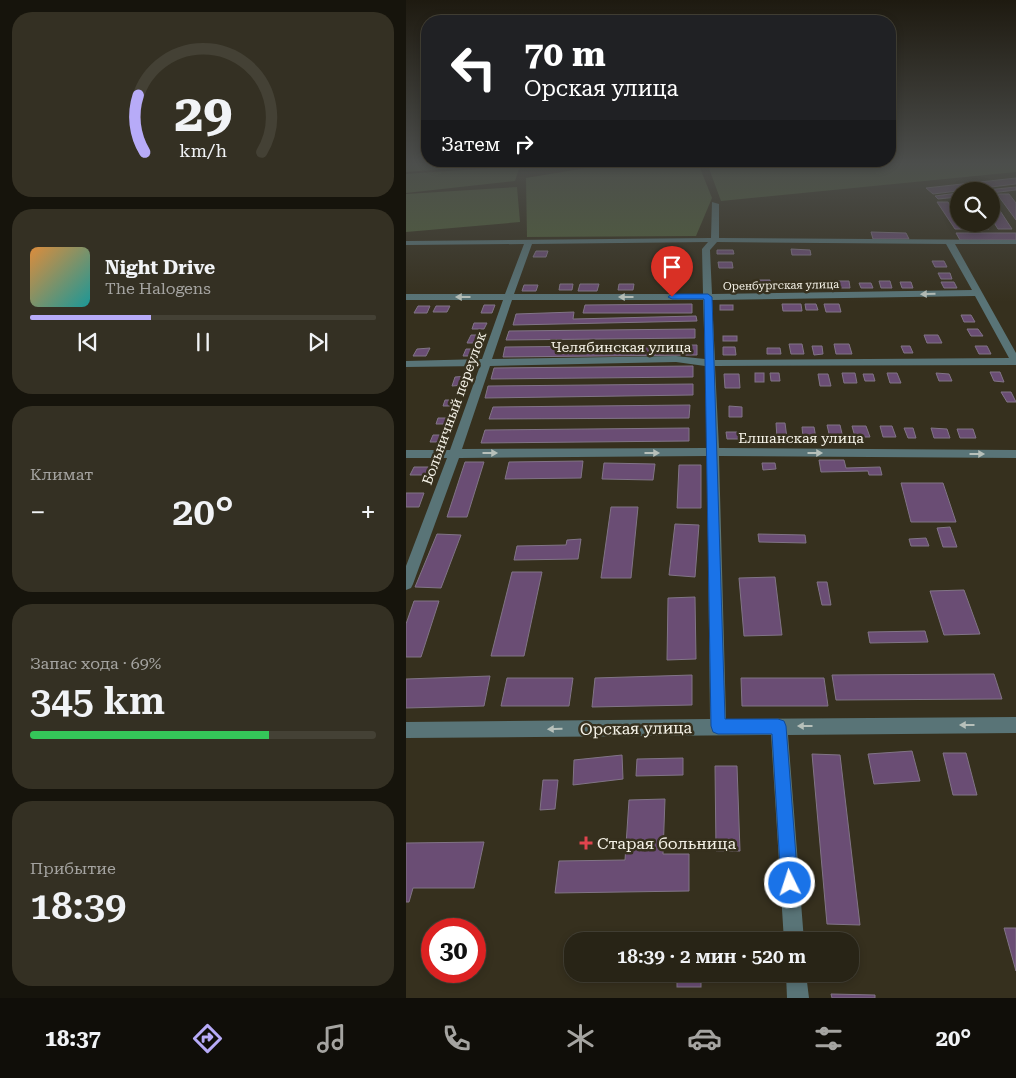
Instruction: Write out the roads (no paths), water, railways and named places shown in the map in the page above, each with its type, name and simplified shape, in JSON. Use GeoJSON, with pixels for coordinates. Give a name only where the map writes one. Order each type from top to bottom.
{"type":"FeatureCollection","features":[{"type":"Feature","properties":{"kind":"street"},"geometry":{"type":"LineString","coordinates":[[715,210],[715,240],[706,249],[711,441],[713,452],[718,726]]}},
{"type":"Feature","properties":{"kind":"street"},"geometry":{"type":"LineString","coordinates":[[406,243],[715,240],[1016,242]]}},
{"type":"Feature","properties":{"kind":"street","name":"Больничный переулок"},"geometry":{"type":"LineString","coordinates":[[407,581],[487,362],[528,242]]}},
{"type":"Feature","properties":{"kind":"street"},"geometry":{"type":"LineString","coordinates":[[950,243],[1016,361]]}},
{"type":"Feature","properties":{"kind":"street","name":"Оренбургская улица"},"geometry":{"type":"LineString","coordinates":[[406,297],[708,297],[977,293]]}},
{"type":"Feature","properties":{"kind":"street","name":"Челябинская улица"},"geometry":{"type":"LineString","coordinates":[[406,364],[676,359],[710,362],[1016,361]]}},
{"type":"Feature","properties":{"kind":"street","name":"Елшанская улица"},"geometry":{"type":"LineString","coordinates":[[406,454],[713,452],[1016,454]]}},
{"type":"Feature","properties":{"kind":"street","name":"Орская улица"},"geometry":{"type":"LineString","coordinates":[[406,730],[1016,725]]}},
{"type":"Feature","properties":{"kind":"street"},"geometry":{"type":"LineString","coordinates":[[778,726],[793,932]]}},
{"type":"Feature","properties":{"kind":"street"},"geometry":{"type":"LineString","coordinates":[[797,982],[798,998]]}},
{"type":"Feature","properties":{"kind":"place","name":"Старая больница"},"geometry":{"type":"Point","coordinates":[586,843]}}]}
